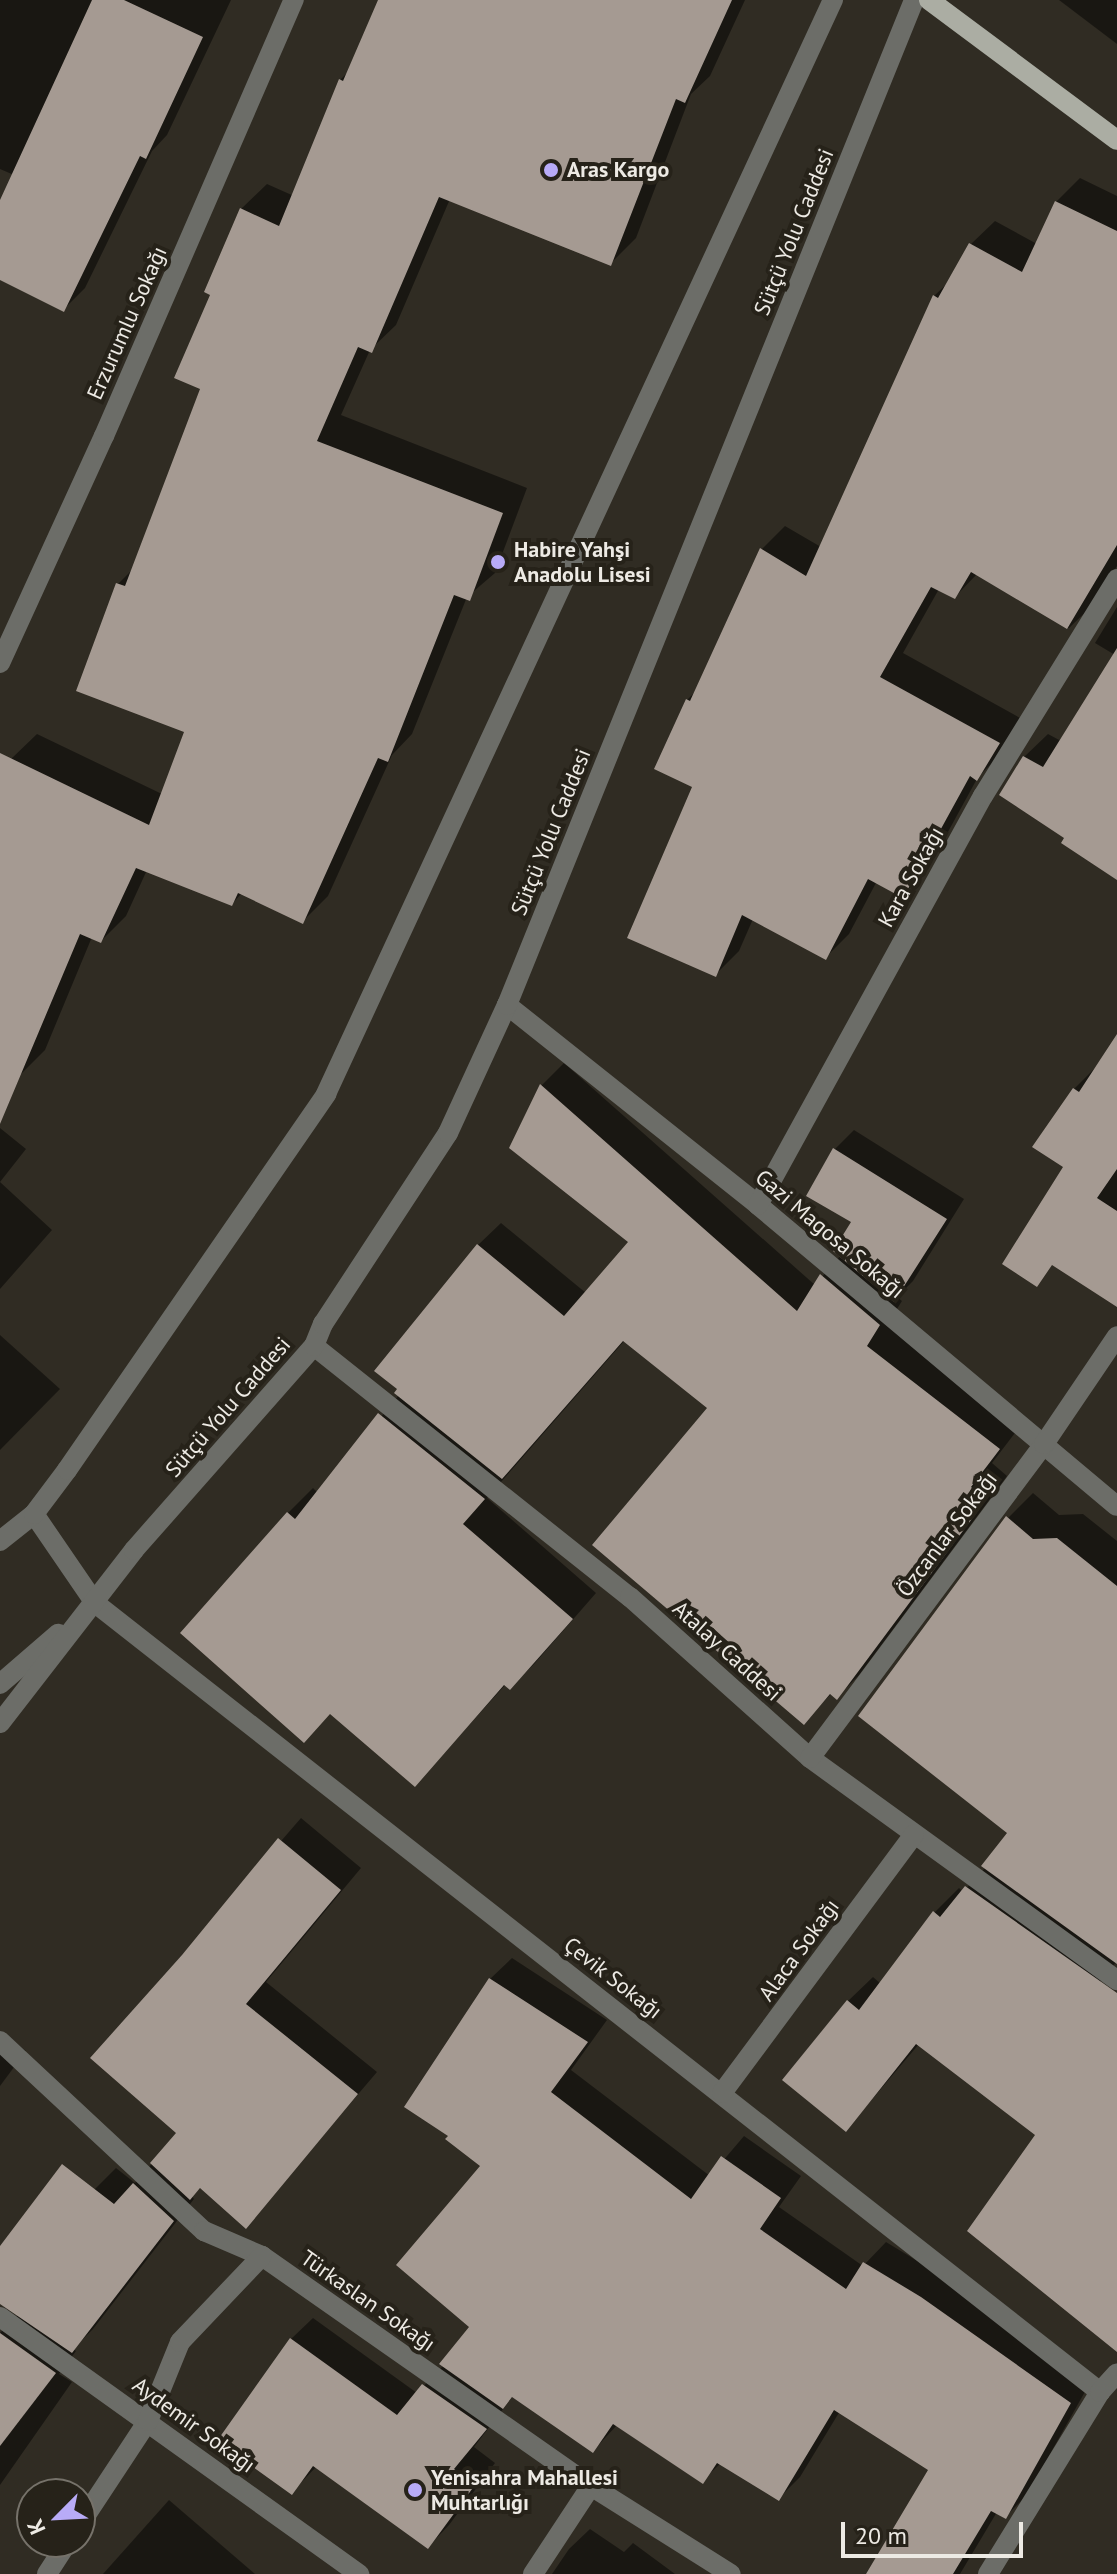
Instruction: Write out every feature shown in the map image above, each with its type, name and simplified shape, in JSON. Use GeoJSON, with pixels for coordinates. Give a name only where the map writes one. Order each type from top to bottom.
{"type":"FeatureCollection","features":[{"type":"Feature","properties":{"kind":"main road"},"geometry":{"type":"LineString","coordinates":[[929,0],[1117,140]]}},
{"type":"Feature","properties":{"kind":"street","name":"Erzurumlu Sokağı"},"geometry":{"type":"LineString","coordinates":[[0,663],[104,436],[294,0]]}},
{"type":"Feature","properties":{"kind":"street"},"geometry":{"type":"LineString","coordinates":[[0,1541],[34,1514],[326,1094],[833,0]]}},
{"type":"Feature","properties":{"kind":"street","name":"Sütçü Yolu Caddesi"},"geometry":{"type":"LineString","coordinates":[[0,1723],[134,1550],[314,1346],[323,1324],[448,1133],[507,1005],[914,0]]}},
{"type":"Feature","properties":{"kind":"street","name":"Kara Sokağı"},"geometry":{"type":"LineString","coordinates":[[758,1205],[983,796],[1117,579]]}},
{"type":"Feature","properties":{"kind":"street","name":"Gazi Magosa Sokağı"},"geometry":{"type":"LineString","coordinates":[[507,1005],[758,1205],[1117,1506]]}},
{"type":"Feature","properties":{"kind":"street","name":"Özcanlar Sokağı"},"geometry":{"type":"LineString","coordinates":[[810,1758],[1044,1444],[1117,1336]]}},
{"type":"Feature","properties":{"kind":"street","name":"Atalay Caddesi"},"geometry":{"type":"LineString","coordinates":[[314,1346],[630,1597],[810,1758],[1117,1980]]}},
{"type":"Feature","properties":{"kind":"street","name":"Çevik Sokağı"},"geometry":{"type":"LineString","coordinates":[[34,1514],[95,1603],[1100,2392]]}},
{"type":"Feature","properties":{"kind":"street","name":"Sütçü Yolu Caddesi"},"geometry":{"type":"LineString","coordinates":[[0,1684],[95,1603]]}},
{"type":"Feature","properties":{"kind":"street","name":"Alaca Sokağı"},"geometry":{"type":"LineString","coordinates":[[722,2093],[914,1834]]}},
{"type":"Feature","properties":{"kind":"street","name":"Türkaslan Sokağı"},"geometry":{"type":"LineString","coordinates":[[0,2041],[204,2231],[262,2256],[591,2486],[731,2574]]}},
{"type":"Feature","properties":{"kind":"street"},"geometry":{"type":"LineString","coordinates":[[96,2500],[148,2421],[180,2342],[262,2256]]}},
{"type":"Feature","properties":{"kind":"street","name":"Aydemir Sokağı"},"geometry":{"type":"LineString","coordinates":[[0,2317],[359,2574]]}},
{"type":"Feature","properties":{"kind":"street"},"geometry":{"type":"LineString","coordinates":[[988,2574],[1100,2392],[1117,2373]]}},
{"type":"Feature","properties":{"kind":"street"},"geometry":{"type":"LineString","coordinates":[[533,2574],[591,2486]]}},
{"type":"Feature","properties":{"kind":"building"},"geometry":{"type":"Polygon","coordinates":[[[92,0],[124,0],[203,37],[146,159],[140,156],[64,312],[0,280],[0,200],[92,0]]]}},
{"type":"Feature","properties":{"kind":"building"},"geometry":{"type":"Polygon","coordinates":[[[378,0],[732,0],[685,103],[676,99],[611,266],[439,197],[372,353],[358,347],[317,441],[503,513],[470,601],[454,595],[388,762],[378,758],[303,924],[238,893],[232,906],[136,868],[101,943],[80,934],[0,1124],[0,753],[149,825],[184,732],[76,691],[116,583],[125,586],[200,389],[174,378],[210,295],[204,292],[240,208],[279,226],[339,79],[343,81],[378,0]]]}},
{"type":"Feature","properties":{"kind":"building"},"geometry":{"type":"Polygon","coordinates":[[[1055,201],[1117,231],[1117,545],[1067,629],[971,572],[955,599],[931,587],[880,677],[1000,743],[977,781],[970,776],[903,898],[868,879],[826,960],[742,915],[716,977],[627,938],[692,787],[654,769],[686,699],[690,701],[760,548],[806,576],[933,295],[938,298],[969,243],[1022,272],[1055,201]]]}},
{"type":"Feature","properties":{"kind":"building"},"geometry":{"type":"Polygon","coordinates":[[[1117,648],[1117,880],[1061,843],[1064,838],[999,795],[1023,756],[1043,767],[1117,648]]]}},
{"type":"Feature","properties":{"kind":"building"},"geometry":{"type":"Polygon","coordinates":[[[1117,1034],[1117,1169],[1097,1198],[1117,1211],[1117,1307],[1052,1265],[1037,1287],[1002,1264],[1063,1167],[1032,1147],[1073,1088],[1079,1092],[1117,1034]]]}},
{"type":"Feature","properties":{"kind":"building"},"geometry":{"type":"Polygon","coordinates":[[[540,1084],[797,1311],[820,1274],[880,1325],[867,1346],[1000,1449],[971,1487],[986,1500],[837,1700],[830,1694],[804,1725],[592,1545],[707,1408],[623,1341],[502,1479],[394,1393],[397,1389],[374,1371],[477,1244],[564,1316],[628,1242],[509,1148],[540,1084]]]}},
{"type":"Feature","properties":{"kind":"building"},"geometry":{"type":"Polygon","coordinates":[[[833,1148],[947,1219],[894,1302],[833,1251],[851,1222],[806,1196],[833,1148]]]}},
{"type":"Feature","properties":{"kind":"building"},"geometry":{"type":"Polygon","coordinates":[[[378,1413],[485,1499],[463,1524],[573,1619],[510,1690],[504,1685],[415,1787],[330,1714],[304,1743],[180,1633],[287,1512],[295,1519],[378,1413]]]}},
{"type":"Feature","properties":{"kind":"building"},"geometry":{"type":"Polygon","coordinates":[[[1006,1516],[1033,1539],[1057,1538],[1117,1586],[1117,1964],[981,1866],[1007,1833],[858,1716],[1006,1516]]]}},
{"type":"Feature","properties":{"kind":"building"},"geometry":{"type":"Polygon","coordinates":[[[278,1838],[341,1890],[246,2004],[358,2094],[246,2229],[200,2188],[190,2200],[150,2163],[176,2133],[90,2058],[182,1955],[278,1838]]]}},
{"type":"Feature","properties":{"kind":"building"},"geometry":{"type":"Polygon","coordinates":[[[965,1886],[1117,1993],[1117,2352],[967,2231],[1035,2135],[916,2044],[846,2132],[782,2080],[847,2000],[859,2010],[933,1911],[940,1917],[965,1886]]]}},
{"type":"Feature","properties":{"kind":"building"},"geometry":{"type":"Polygon","coordinates":[[[489,1978],[588,2042],[551,2092],[691,2199],[721,2156],[781,2198],[760,2229],[846,2289],[863,2262],[921,2297],[1071,2403],[1006,2519],[991,2511],[953,2574],[866,2574],[928,2470],[834,2410],[779,2501],[717,2463],[703,2484],[613,2424],[593,2453],[512,2397],[503,2409],[439,2364],[469,2327],[396,2265],[480,2166],[445,2139],[448,2136],[404,2107],[489,1978]]]}},
{"type":"Feature","properties":{"kind":"building"},"geometry":{"type":"Polygon","coordinates":[[[62,2164],[114,2204],[133,2183],[174,2221],[72,2353],[0,2304],[0,2246],[62,2164]]]}},
{"type":"Feature","properties":{"kind":"building"},"geometry":{"type":"Polygon","coordinates":[[[0,2333],[56,2373],[0,2446],[0,2333]]]}},
{"type":"Feature","properties":{"kind":"building"},"geometry":{"type":"Polygon","coordinates":[[[290,2338],[397,2415],[422,2384],[487,2429],[454,2469],[475,2485],[428,2549],[313,2466],[292,2495],[217,2441],[290,2338]]]}},
{"type":"Feature","properties":{"kind":"place","name":"Aras Kargo"},"geometry":{"type":"Point","coordinates":[551,170]}},
{"type":"Feature","properties":{"kind":"place","name":"Habire Yahşi Anadolu Lisesi"},"geometry":{"type":"Point","coordinates":[498,562]}},
{"type":"Feature","properties":{"kind":"place","name":"Yenisahra Mahallesi Muhtarlığı"},"geometry":{"type":"Point","coordinates":[415,2490]}}]}
